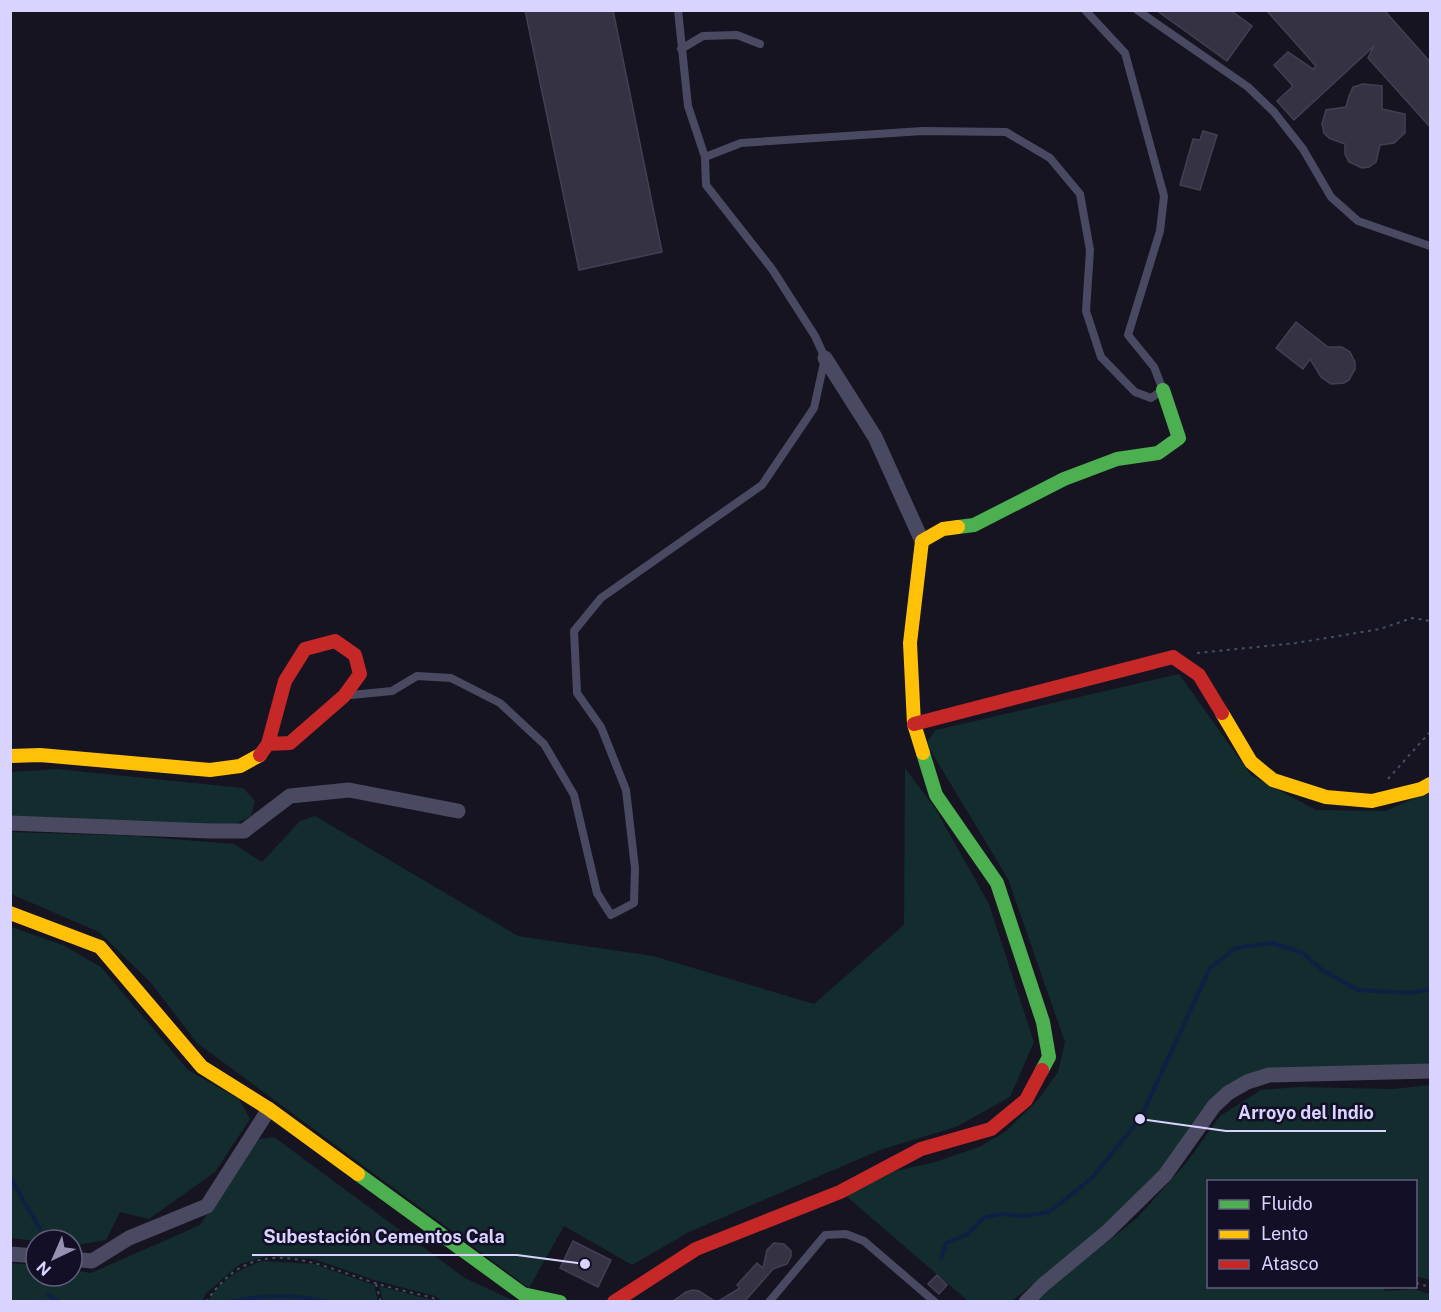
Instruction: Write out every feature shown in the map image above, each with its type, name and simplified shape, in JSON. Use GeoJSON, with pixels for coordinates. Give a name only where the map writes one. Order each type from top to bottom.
{"type":"FeatureCollection","features":[{"type":"Feature","properties":{"kind":"street"},"geometry":{"type":"LineString","coordinates":[[614,1302],[696,1249],[840,1192],[921,1149],[991,1129],[1026,1100],[1048,1057],[1043,1022],[997,883],[936,795],[914,724],[910,643],[922,542],[875,437],[825,358]]}},
{"type":"Feature","properties":{"kind":"street"},"geometry":{"type":"LineString","coordinates":[[922,542],[943,529],[974,525],[1064,479],[1117,459],[1158,453],[1179,438],[1163,390]]}},
{"type":"Feature","properties":{"kind":"street"},"geometry":{"type":"LineString","coordinates":[[10,756],[40,755],[210,770],[240,766],[258,757],[268,744],[285,681],[305,650],[335,641],[355,655],[360,674],[344,696],[290,743],[268,744]]}},
{"type":"Feature","properties":{"kind":"street"},"geometry":{"type":"LineString","coordinates":[[914,724],[1173,657],[1199,675],[1251,762],[1273,780],[1326,797],[1372,801],[1421,789],[1431,784]]}},
{"type":"Feature","properties":{"kind":"street"},"geometry":{"type":"LineString","coordinates":[[10,823],[244,831],[290,796],[349,790],[458,811]]}},
{"type":"Feature","properties":{"kind":"street"},"geometry":{"type":"LineString","coordinates":[[10,913],[100,947],[202,1067],[269,1109],[523,1294],[560,1302]]}},
{"type":"Feature","properties":{"kind":"street"},"geometry":{"type":"LineString","coordinates":[[1026,1302],[1107,1232],[1165,1175],[1214,1106],[1228,1093],[1247,1082],[1269,1075],[1431,1071]]}},
{"type":"Feature","properties":{"kind":"street"},"geometry":{"type":"LineString","coordinates":[[84,1260],[92,1261],[129,1238],[207,1206],[269,1109]]}},
{"type":"Feature","properties":{"kind":"lane"},"geometry":{"type":"LineString","coordinates":[[344,696],[392,691],[417,676],[451,678],[500,703],[544,744],[574,795],[597,893],[611,915],[634,903],[635,868],[626,790],[601,727],[577,693],[574,631],[601,598],[762,485],[814,408],[825,358],[815,336],[772,268],[706,185],[705,157],[688,106],[678,10]]}},
{"type":"Feature","properties":{"kind":"lane"},"geometry":{"type":"LineString","coordinates":[[705,157],[741,143],[923,131],[1006,132],[1050,158],[1080,194],[1090,250],[1086,311],[1101,357],[1135,392],[1151,398],[1163,390],[1154,367],[1128,335],[1160,231],[1164,196],[1125,53],[1085,10]]}},
{"type":"Feature","properties":{"kind":"lane"},"geometry":{"type":"LineString","coordinates":[[1137,10],[1248,87],[1275,112],[1303,149],[1331,197],[1358,221],[1431,246]]}},
{"type":"Feature","properties":{"kind":"lane"},"geometry":{"type":"LineString","coordinates":[[681,49],[703,36],[737,35],[760,45]]}},
{"type":"Feature","properties":{"kind":"lane"},"geometry":{"type":"LineString","coordinates":[[769,1302],[825,1235],[846,1234],[864,1241],[935,1302]]}},
{"type":"Feature","properties":{"kind":"path"},"geometry":{"type":"LineString","coordinates":[[1173,657],[1296,643],[1380,629],[1412,618],[1431,621]]}},
{"type":"Feature","properties":{"kind":"path"},"geometry":{"type":"LineString","coordinates":[[1388,779],[1431,732]]}},
{"type":"Feature","properties":{"kind":"path"},"geometry":{"type":"LineString","coordinates":[[206,1302],[229,1275],[243,1265],[274,1257],[308,1260],[376,1284],[434,1298],[438,1302]]}},
{"type":"Feature","properties":{"kind":"path"},"geometry":{"type":"LineString","coordinates":[[376,1284],[381,1302]]}},
{"type":"Feature","properties":{"kind":"green space"},"geometry":{"type":"Polygon","coordinates":[[[1179,674],[1251,775],[1316,810],[1386,811],[1430,791],[1430,1065],[1238,1079],[1214,1096],[1158,1175],[1100,1231],[1012,1301],[968,1301],[846,1196],[895,1171],[935,1162],[979,1147],[1005,1132],[1037,1101],[1058,1072],[1065,1042],[1008,879],[926,743],[936,730],[1179,674]]]}},
{"type":"Feature","properties":{"kind":"green space"},"geometry":{"type":"Polygon","coordinates":[[[905,768],[935,808],[989,904],[1034,1042],[1010,1097],[956,1127],[880,1150],[689,1232],[632,1265],[564,1226],[529,1288],[197,1043],[151,983],[99,932],[11,894],[11,832],[136,836],[234,844],[262,862],[300,821],[315,816],[518,936],[653,956],[814,1004],[904,925],[905,768]]]}},
{"type":"Feature","properties":{"kind":"green space"},"geometry":{"type":"Polygon","coordinates":[[[57,769],[243,788],[255,801],[251,816],[233,825],[11,817],[11,772],[57,769]]]}},
{"type":"Feature","properties":{"kind":"green space"},"geometry":{"type":"Polygon","coordinates":[[[11,927],[63,945],[101,967],[188,1070],[239,1099],[250,1119],[215,1172],[149,1219],[120,1212],[106,1240],[84,1244],[84,1228],[24,1228],[24,1240],[11,1238],[11,927]]]}},
{"type":"Feature","properties":{"kind":"green space"},"geometry":{"type":"Polygon","coordinates":[[[1430,1085],[1430,1280],[1417,1276],[1417,1180],[1207,1180],[1207,1288],[1384,1288],[1385,1291],[1414,1289],[1430,1294],[1430,1301],[1037,1302],[1054,1285],[1137,1218],[1187,1162],[1220,1116],[1261,1090],[1299,1087],[1393,1089],[1430,1085]]]}},
{"type":"Feature","properties":{"kind":"green space"},"geometry":{"type":"Polygon","coordinates":[[[274,1137],[465,1278],[514,1301],[442,1301],[435,1296],[374,1280],[314,1259],[268,1256],[240,1264],[205,1294],[203,1301],[11,1301],[10,1263],[24,1264],[24,1288],[84,1288],[84,1272],[91,1273],[200,1225],[259,1139],[274,1137]]]}},
{"type":"Feature","properties":{"kind":"green space"},"geometry":{"type":"Polygon","coordinates":[[[262,1261],[314,1264],[374,1285],[378,1301],[208,1301],[218,1287],[231,1276],[262,1261]]]}},
{"type":"Feature","properties":{"kind":"green space"},"geometry":{"type":"Polygon","coordinates":[[[379,1286],[436,1301],[383,1301],[379,1286]]]}},
{"type":"Feature","properties":{"kind":"building"},"geometry":{"type":"Polygon","coordinates":[[[525,10],[613,10],[662,252],[579,270],[525,10]]]}},
{"type":"Feature","properties":{"kind":"building"},"geometry":{"type":"Polygon","coordinates":[[[1156,10],[1230,10],[1252,26],[1227,61],[1156,10]]]}},
{"type":"Feature","properties":{"kind":"building"},"geometry":{"type":"Polygon","coordinates":[[[1266,10],[1384,10],[1431,63],[1431,128],[1368,58],[1374,46],[1294,120],[1277,101],[1293,86],[1274,65],[1288,52],[1313,69],[1316,66],[1266,10]]]}},
{"type":"Feature","properties":{"kind":"building"},"geometry":{"type":"Polygon","coordinates":[[[1363,84],[1382,86],[1382,109],[1405,114],[1405,133],[1394,143],[1380,145],[1376,162],[1369,167],[1362,168],[1349,162],[1345,154],[1345,144],[1329,138],[1324,133],[1322,124],[1326,110],[1346,107],[1353,87],[1363,84]]]}},
{"type":"Feature","properties":{"kind":"building"},"geometry":{"type":"Polygon","coordinates":[[[1203,131],[1217,135],[1200,190],[1180,185],[1193,139],[1200,140],[1203,131]]]}},
{"type":"Feature","properties":{"kind":"building"},"geometry":{"type":"Polygon","coordinates":[[[1296,322],[1328,347],[1342,347],[1350,352],[1355,362],[1355,369],[1349,380],[1344,383],[1331,384],[1321,377],[1310,359],[1303,369],[1276,348],[1296,322]]]}},
{"type":"Feature","properties":{"kind":"building"},"geometry":{"type":"Polygon","coordinates":[[[573,1241],[611,1260],[598,1287],[560,1268],[573,1241]]]}},
{"type":"Feature","properties":{"kind":"building"},"geometry":{"type":"Polygon","coordinates":[[[774,1243],[784,1244],[791,1251],[787,1264],[773,1269],[744,1302],[717,1302],[740,1288],[737,1285],[757,1263],[763,1268],[767,1250],[774,1243]]]}},
{"type":"Feature","properties":{"kind":"building"},"geometry":{"type":"Polygon","coordinates":[[[937,1275],[947,1285],[939,1294],[928,1284],[937,1275]]]}},
{"type":"Feature","properties":{"kind":"building"},"geometry":{"type":"Polygon","coordinates":[[[693,1290],[699,1291],[716,1302],[672,1302],[693,1290]]]}},
{"type":"Feature","properties":{"kind":"waterway"},"geometry":{"type":"LineString","coordinates":[[941,1259],[946,1243],[966,1235],[983,1218],[1000,1214],[1024,1216],[1049,1212],[1092,1178],[1140,1119],[1210,968],[1236,948],[1272,943],[1303,953],[1322,970],[1358,990],[1411,993],[1430,989]]}},
{"type":"Feature","properties":{"kind":"waterway"},"geometry":{"type":"LineString","coordinates":[[10,1177],[39,1228]]}},
{"type":"Feature","properties":{"kind":"waterway"},"geometry":{"type":"LineString","coordinates":[[48,1295],[59,1302]]}},
{"type":"Feature","properties":{"kind":"waterway"},"geometry":{"type":"LineString","coordinates":[[229,1302],[279,1296],[329,1302]]}},
{"type":"Feature","properties":{"kind":"traffic: fast"},"geometry":{"type":"LineString","coordinates":[[958,527],[974,525],[1064,479],[1117,459],[1158,453],[1179,438],[1163,390]]}},
{"type":"Feature","properties":{"kind":"traffic: fast"},"geometry":{"type":"LineString","coordinates":[[923,753],[936,795],[997,883],[1043,1022],[1049,1057],[1042,1070]]}},
{"type":"Feature","properties":{"kind":"traffic: fast"},"geometry":{"type":"LineString","coordinates":[[358,1174],[523,1294],[560,1302]]}},
{"type":"Feature","properties":{"kind":"traffic: slow"},"geometry":{"type":"LineString","coordinates":[[923,753],[914,724],[910,643],[922,541],[943,529],[958,527]]}},
{"type":"Feature","properties":{"kind":"traffic: slow"},"geometry":{"type":"LineString","coordinates":[[1222,713],[1251,762],[1273,780],[1326,797],[1372,801],[1421,789],[1430,784]]}},
{"type":"Feature","properties":{"kind":"traffic: slow"},"geometry":{"type":"LineString","coordinates":[[10,756],[40,755],[210,770],[240,766],[260,755]]}},
{"type":"Feature","properties":{"kind":"traffic: slow"},"geometry":{"type":"LineString","coordinates":[[10,913],[100,947],[202,1067],[269,1109],[358,1174]]}},
{"type":"Feature","properties":{"kind":"traffic: jam"},"geometry":{"type":"LineString","coordinates":[[260,755],[268,744],[285,681],[305,649],[335,641],[355,655],[360,674],[344,696],[290,743],[268,744]]}},
{"type":"Feature","properties":{"kind":"traffic: jam"},"geometry":{"type":"LineString","coordinates":[[914,724],[1173,657],[1199,675],[1222,713]]}},
{"type":"Feature","properties":{"kind":"traffic: jam"},"geometry":{"type":"LineString","coordinates":[[614,1302],[696,1249],[840,1192],[921,1149],[991,1129],[1026,1100],[1042,1070]]}},
{"type":"Feature","properties":{"kind":"place","name":"Arroyo del Indio"},"geometry":{"type":"Point","coordinates":[1140,1119]}},
{"type":"Feature","properties":{"kind":"place","name":"Subestación Cementos Cala"},"geometry":{"type":"Point","coordinates":[585,1264]}}]}
